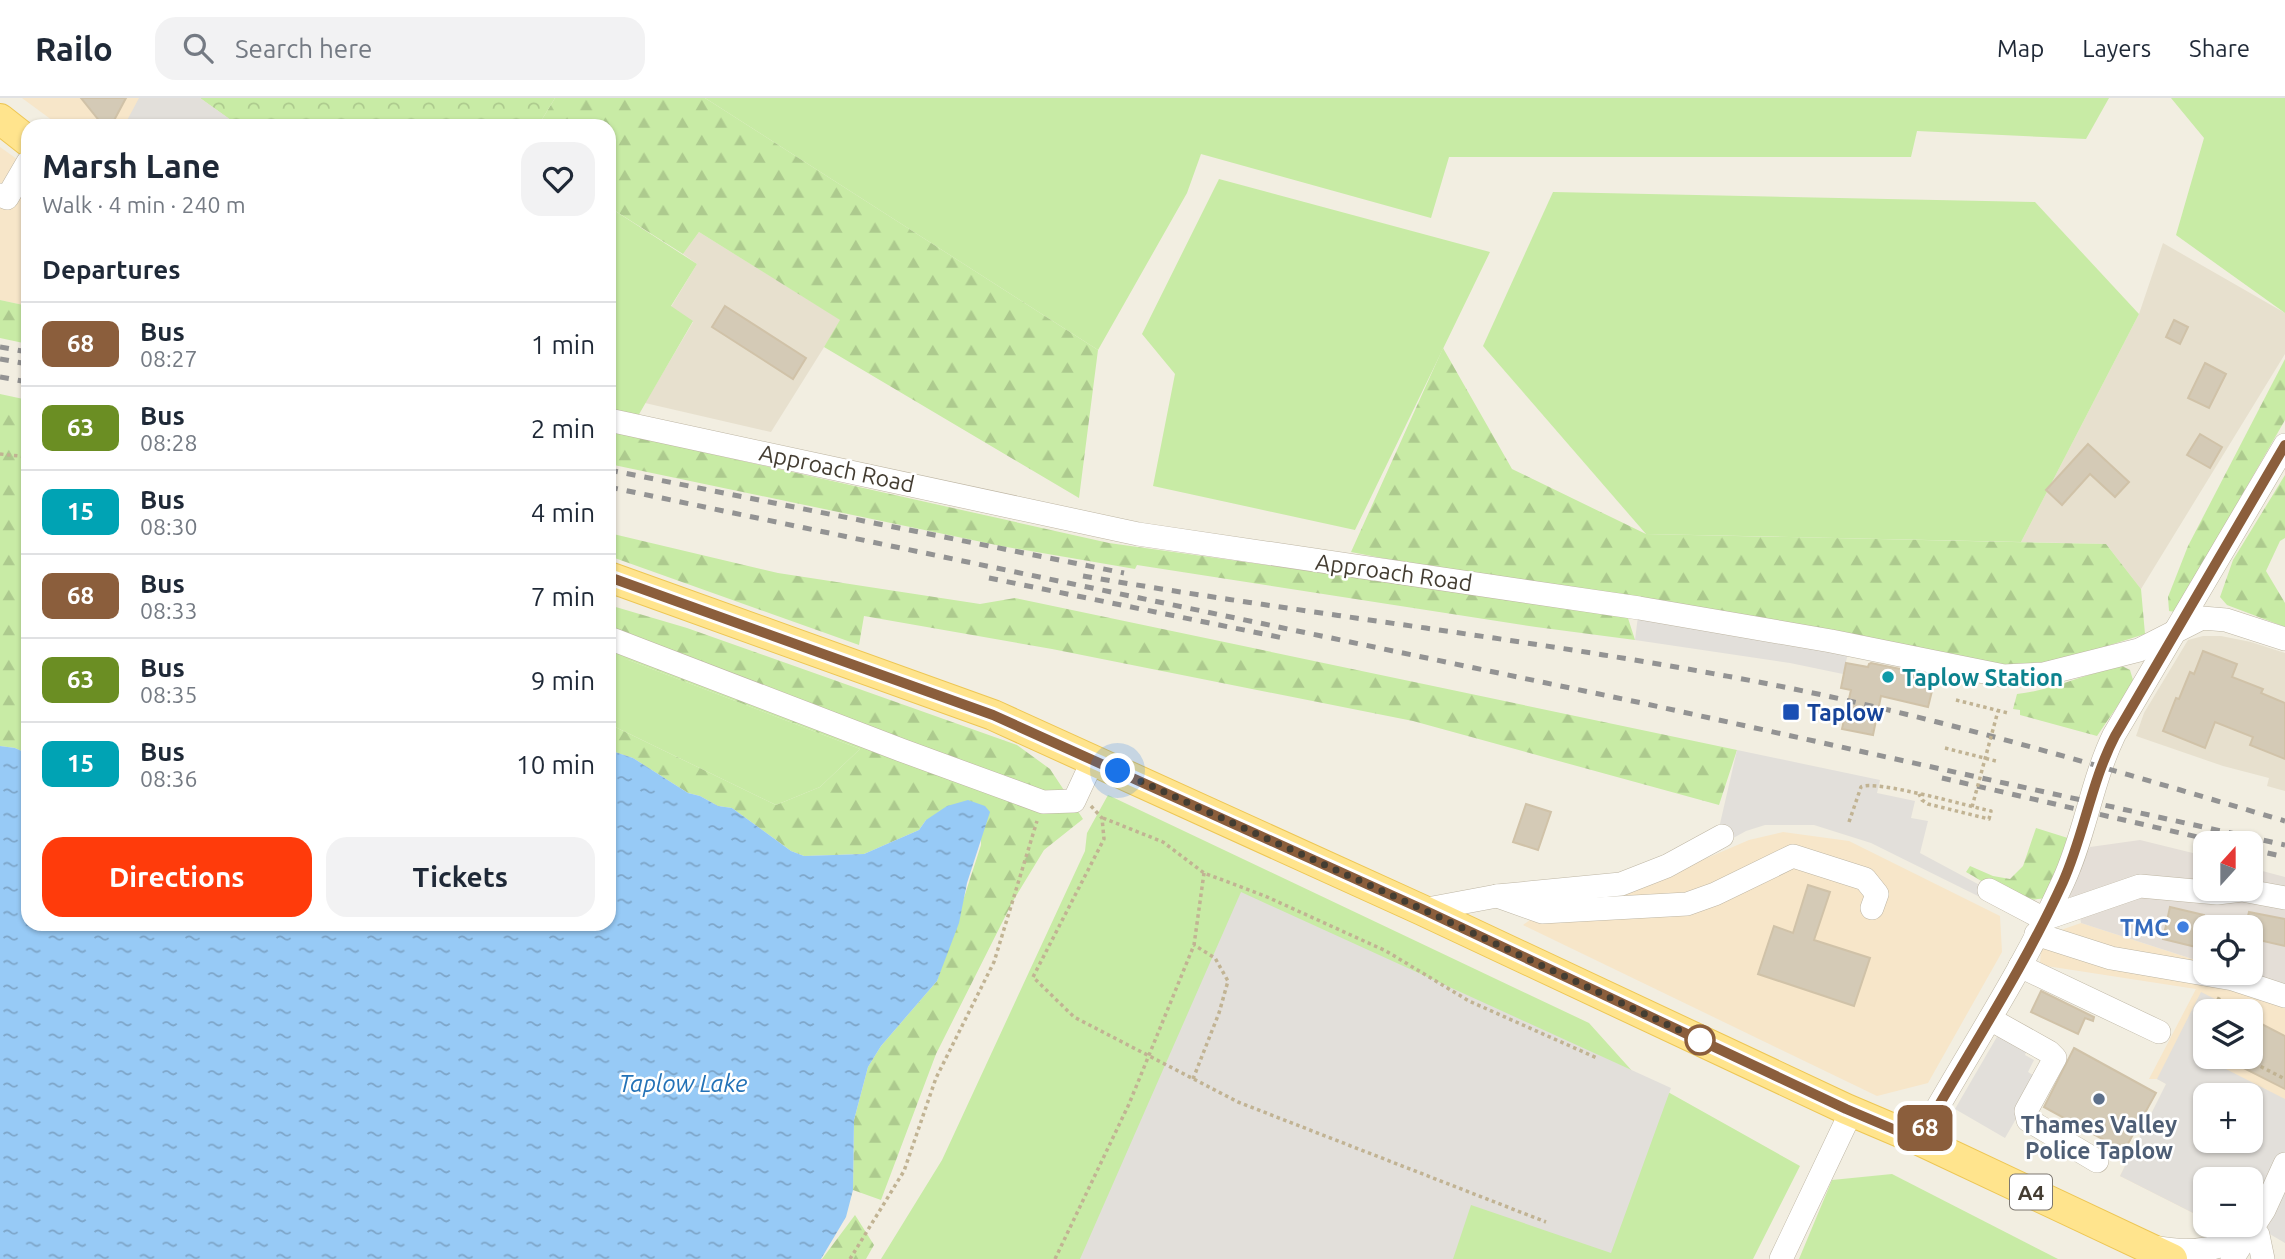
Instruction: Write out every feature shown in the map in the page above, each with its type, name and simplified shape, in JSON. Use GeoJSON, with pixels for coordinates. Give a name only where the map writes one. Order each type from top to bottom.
{"type":"FeatureCollection","features":[{"type":"Feature","properties":{"kind":"main road"},"geometry":{"type":"LineString","coordinates":[[0,119],[21,136]]}},
{"type":"Feature","properties":{"kind":"main road","name":"A4"},"geometry":{"type":"LineString","coordinates":[[616,580],[993,715],[1422,909],[1851,1112],[1919,1140],[2172,1259]]}},
{"type":"Feature","properties":{"kind":"street"},"geometry":{"type":"LineString","coordinates":[[2,203],[21,173]]}},
{"type":"Feature","properties":{"kind":"street","name":"Approach Road"},"geometry":{"type":"LineString","coordinates":[[616,422],[1138,534],[1639,608],[1831,641],[2004,676],[2043,674],[2131,652],[2148,647],[2202,618],[2214,618],[2285,639]]}},
{"type":"Feature","properties":{"kind":"street"},"geometry":{"type":"LineString","coordinates":[[1919,1140],[2020,966],[2063,881],[2079,841],[2092,791],[2109,746],[2285,445]]}},
{"type":"Feature","properties":{"kind":"street"},"geometry":{"type":"LineString","coordinates":[[616,641],[1043,802],[1074,801],[1093,760]]}},
{"type":"Feature","properties":{"kind":"street"},"geometry":{"type":"LineString","coordinates":[[1422,909],[1497,896],[1621,884],[1667,866],[1722,836]]}},
{"type":"Feature","properties":{"kind":"street"},"geometry":{"type":"LineString","coordinates":[[1497,896],[1542,912],[1687,904],[1715,894],[1793,856],[1865,879],[1878,894],[1872,908]]}},
{"type":"Feature","properties":{"kind":"street"},"geometry":{"type":"LineString","coordinates":[[2040,926],[2140,886],[2217,893],[2242,890],[2285,898]]}},
{"type":"Feature","properties":{"kind":"street"},"geometry":{"type":"LineString","coordinates":[[1989,890],[2040,926],[2111,958],[2233,979],[2285,996]]}},
{"type":"Feature","properties":{"kind":"street"},"geometry":{"type":"LineString","coordinates":[[2020,966],[2159,1032]]}},
{"type":"Feature","properties":{"kind":"street"},"geometry":{"type":"LineString","coordinates":[[1990,1019],[2052,1054],[2054,1058],[2026,1111],[2028,1120],[2097,1161]]}},
{"type":"Feature","properties":{"kind":"street"},"geometry":{"type":"LineString","coordinates":[[1781,1259],[1851,1112]]}},
{"type":"Feature","properties":{"kind":"street"},"geometry":{"type":"LineString","coordinates":[[2263,1212],[2285,1164]]}},
{"type":"Feature","properties":{"kind":"street"},"geometry":{"type":"LineString","coordinates":[[2143,1245],[2200,1250],[2244,1237]]}},
{"type":"Feature","properties":{"kind":"street"},"geometry":{"type":"LineString","coordinates":[[2232,1259],[2251,1237]]}},
{"type":"Feature","properties":{"kind":"street"},"geometry":{"type":"LineString","coordinates":[[2252,1259],[2254,1237]]}},
{"type":"Feature","properties":{"kind":"street"},"geometry":{"type":"LineString","coordinates":[[2255,1237],[2263,1259]]}},
{"type":"Feature","properties":{"kind":"path"},"geometry":{"type":"LineString","coordinates":[[0,454],[21,456]]}},
{"type":"Feature","properties":{"kind":"path"},"geometry":{"type":"LineString","coordinates":[[1956,700],[2008,713]]}},
{"type":"Feature","properties":{"kind":"path"},"geometry":{"type":"LineString","coordinates":[[1972,807],[1998,711]]}},
{"type":"Feature","properties":{"kind":"path"},"geometry":{"type":"LineString","coordinates":[[1945,748],[1996,761]]}},
{"type":"Feature","properties":{"kind":"path"},"geometry":{"type":"LineString","coordinates":[[1849,822],[1863,785],[1919,794],[1991,811],[1989,819],[1928,804],[1919,794]]}},
{"type":"Feature","properties":{"kind":"path"},"geometry":{"type":"LineString","coordinates":[[1079,791],[1102,818],[1163,842],[1204,873],[1265,896],[1386,951],[1469,1001],[1597,1058]]}},
{"type":"Feature","properties":{"kind":"path"},"geometry":{"type":"LineString","coordinates":[[850,1259],[904,1171],[936,1078],[994,962],[1043,802]]}},
{"type":"Feature","properties":{"kind":"path"},"geometry":{"type":"LineString","coordinates":[[1102,818],[1104,839],[1034,977],[1074,1017],[1238,1102],[1546,1222]]}},
{"type":"Feature","properties":{"kind":"path"},"geometry":{"type":"LineString","coordinates":[[1055,1259],[1129,1104],[1194,945],[1204,873]]}},
{"type":"Feature","properties":{"kind":"path"},"geometry":{"type":"LineString","coordinates":[[1193,1079],[1219,1013],[1228,981],[1215,958],[1194,945]]}},
{"type":"Feature","properties":{"kind":"path"},"geometry":{"type":"LineString","coordinates":[[2263,1068],[2285,1079]]}},
{"type":"Feature","properties":{"kind":"shaded area"},"geometry":{"type":"Polygon","coordinates":[[[22,98],[200,98],[229,119],[50,119],[22,98]]]}},
{"type":"Feature","properties":{"kind":"shaded area"},"geometry":{"type":"Polygon","coordinates":[[[139,98],[200,98],[230,119],[128,119],[139,98]]]}},
{"type":"Feature","properties":{"kind":"shaded area"},"geometry":{"type":"Polygon","coordinates":[[[0,147],[21,162],[21,304],[0,300],[0,147]]]}},
{"type":"Feature","properties":{"kind":"shaded area"},"geometry":{"type":"Polygon","coordinates":[[[699,232],[841,320],[771,432],[645,403],[693,322],[671,307],[697,264],[683,254],[699,232]]]}},
{"type":"Feature","properties":{"kind":"shaded area"},"geometry":{"type":"Polygon","coordinates":[[[2163,243],[2285,313],[2285,354],[2141,589],[2106,544],[2021,542],[2139,314],[2163,243]]]}},
{"type":"Feature","properties":{"kind":"shaded area"},"geometry":{"type":"Polygon","coordinates":[[[1639,608],[1850,645],[1843,674],[1790,663],[1635,640],[1639,608]]]}},
{"type":"Feature","properties":{"kind":"shaded area"},"geometry":{"type":"Polygon","coordinates":[[[2203,636],[2221,636],[2251,642],[2285,653],[2285,791],[2267,786],[2269,778],[2223,766],[2136,736],[2144,713],[2188,640],[2203,636]]]}},
{"type":"Feature","properties":{"kind":"shaded area"},"geometry":{"type":"Polygon","coordinates":[[[1737,750],[1880,780],[1877,793],[1915,801],[1911,818],[1928,821],[1920,853],[1989,890],[1984,899],[1871,843],[1814,825],[1765,825],[1726,842],[1719,828],[1737,750]]]}},
{"type":"Feature","properties":{"kind":"shaded area"},"geometry":{"type":"Polygon","coordinates":[[[1783,832],[1849,841],[2000,916],[2002,952],[1928,1083],[1877,1096],[1523,925],[1546,908],[1693,864],[1749,840],[1783,832]]]}},
{"type":"Feature","properties":{"kind":"shaded area"},"geometry":{"type":"Polygon","coordinates":[[[2140,840],[2193,853],[2193,901],[2263,901],[2263,871],[2285,877],[2285,989],[2263,979],[2263,915],[2193,915],[2193,959],[2081,923],[2078,904],[2071,900],[2069,893],[2090,847],[2140,840]]]}},
{"type":"Feature","properties":{"kind":"shaded area"},"geometry":{"type":"Polygon","coordinates":[[[1241,892],[1671,1088],[1611,1253],[1471,1205],[1453,1259],[1080,1259],[1241,892]]]}},
{"type":"Feature","properties":{"kind":"shaded area"},"geometry":{"type":"Polygon","coordinates":[[[2081,923],[2193,959],[2193,985],[2263,985],[2263,982],[2285,989],[2285,1243],[2263,1203],[2263,1167],[2193,1167],[2193,1213],[2120,1176],[2167,1084],[2157,1079],[2149,1079],[2196,989],[2040,965],[2041,946],[2055,932],[2081,923]]]}},
{"type":"Feature","properties":{"kind":"shaded area"},"geometry":{"type":"Polygon","coordinates":[[[2201,992],[2215,999],[2197,999],[2201,992]]]}},
{"type":"Feature","properties":{"kind":"shaded area"},"geometry":{"type":"Polygon","coordinates":[[[2193,1008],[2193,1069],[2226,1069],[2253,1083],[2193,1083],[2193,1153],[2263,1153],[2263,1088],[2285,1099],[2285,1243],[2263,1230],[2263,1167],[2193,1167],[2193,1213],[2120,1176],[2166,1084],[2157,1079],[2193,1008]]]}},
{"type":"Feature","properties":{"kind":"shaded area"},"geometry":{"type":"Polygon","coordinates":[[[1998,1035],[2034,1060],[2028,1072],[2039,1079],[2005,1138],[1955,1109],[1998,1035]]]}},
{"type":"Feature","properties":{"kind":"green space"},"geometry":{"type":"Polygon","coordinates":[[[200,98],[555,98],[542,119],[229,119],[200,98]]]}},
{"type":"Feature","properties":{"kind":"green space"},"geometry":{"type":"Polygon","coordinates":[[[555,98],[705,98],[1098,350],[1079,498],[824,347],[840,320],[699,232],[683,254],[616,211],[616,119],[542,119],[555,98]]]}},
{"type":"Feature","properties":{"kind":"green space"},"geometry":{"type":"Polygon","coordinates":[[[705,98],[2109,98],[2086,139],[1917,131],[1911,157],[1449,157],[1431,218],[1201,154],[1187,193],[1098,350],[705,98]]]}},
{"type":"Feature","properties":{"kind":"green space"},"geometry":{"type":"Polygon","coordinates":[[[2171,98],[2285,98],[2285,313],[2176,235],[2204,138],[2171,98]]]}},
{"type":"Feature","properties":{"kind":"green space"},"geometry":{"type":"Polygon","coordinates":[[[1219,179],[1490,252],[1355,530],[1153,486],[1175,374],[1142,334],[1219,179]]]}},
{"type":"Feature","properties":{"kind":"green space"},"geometry":{"type":"Polygon","coordinates":[[[1553,192],[2035,202],[2139,314],[2021,542],[1646,534],[1483,346],[1553,192]]]}},
{"type":"Feature","properties":{"kind":"green space"},"geometry":{"type":"Polygon","coordinates":[[[616,212],[697,264],[671,306],[693,321],[638,416],[616,411],[616,212]]]}},
{"type":"Feature","properties":{"kind":"green space"},"geometry":{"type":"Polygon","coordinates":[[[0,300],[21,304],[21,342],[0,338],[0,300]]]}},
{"type":"Feature","properties":{"kind":"green space"},"geometry":{"type":"Polygon","coordinates":[[[1443,348],[1512,469],[1646,534],[2106,544],[2141,589],[2145,634],[2043,663],[1998,665],[1480,577],[1351,552],[1443,348]]]}},
{"type":"Feature","properties":{"kind":"green space"},"geometry":{"type":"Polygon","coordinates":[[[2285,359],[2285,420],[2175,612],[2169,611],[2168,597],[2188,546],[2285,359]]]}},
{"type":"Feature","properties":{"kind":"green space"},"geometry":{"type":"Polygon","coordinates":[[[0,394],[21,398],[21,751],[0,746],[0,394]]]}},
{"type":"Feature","properties":{"kind":"green space"},"geometry":{"type":"Polygon","coordinates":[[[616,433],[1109,543],[1627,615],[1635,640],[1137,565],[1135,569],[1001,546],[616,465],[616,433]]]}},
{"type":"Feature","properties":{"kind":"green space"},"geometry":{"type":"Polygon","coordinates":[[[2285,475],[2285,538],[2280,541],[2266,571],[2285,603],[2285,627],[2227,605],[2220,597],[2233,560],[2285,475]]]}},
{"type":"Feature","properties":{"kind":"green space"},"geometry":{"type":"Polygon","coordinates":[[[616,535],[778,573],[980,604],[1015,598],[1737,750],[1719,805],[1413,721],[1052,649],[864,616],[859,645],[616,558],[616,535]]]}},
{"type":"Feature","properties":{"kind":"green space"},"geometry":{"type":"Polygon","coordinates":[[[616,607],[687,628],[1017,745],[1050,769],[1083,819],[1044,850],[1013,901],[936,1054],[881,1200],[853,1190],[854,1120],[868,1067],[881,1046],[937,981],[981,845],[981,833],[926,820],[919,830],[864,854],[804,856],[791,851],[732,808],[718,806],[688,793],[633,758],[616,752],[616,727],[776,805],[820,787],[860,749],[616,657],[616,607]]]}},
{"type":"Feature","properties":{"kind":"green space"},"geometry":{"type":"Polygon","coordinates":[[[616,656],[860,749],[820,787],[776,805],[616,727],[616,656]]]}},
{"type":"Feature","properties":{"kind":"green space"},"geometry":{"type":"Polygon","coordinates":[[[2122,666],[2130,670],[2133,680],[2097,736],[2020,715],[2020,710],[2013,709],[2017,694],[2044,689],[2122,666]]]}},
{"type":"Feature","properties":{"kind":"green space"},"geometry":{"type":"Polygon","coordinates":[[[1108,795],[1589,1023],[1634,1073],[1800,1166],[1753,1259],[881,1259],[942,1160],[1085,851],[1087,833],[1108,795]]]}},
{"type":"Feature","properties":{"kind":"green space"},"geometry":{"type":"Polygon","coordinates":[[[2036,828],[2071,839],[2044,898],[2013,897],[1966,872],[1970,866],[1993,876],[2010,879],[2023,866],[2036,828]]]}},
{"type":"Feature","properties":{"kind":"green space"},"geometry":{"type":"Polygon","coordinates":[[[1892,1174],[2058,1259],[1799,1259],[1832,1180],[1892,1174]]]}},
{"type":"Feature","properties":{"kind":"green space"},"geometry":{"type":"Polygon","coordinates":[[[855,1215],[874,1245],[866,1259],[822,1259],[855,1215]]]}},
{"type":"Feature","properties":{"kind":"water","name":"Taplow Lake"},"geometry":{"type":"Polygon","coordinates":[[[0,746],[21,751],[21,931],[616,931],[616,752],[633,758],[688,793],[718,806],[732,808],[791,851],[804,856],[864,854],[919,830],[926,820],[947,806],[968,800],[985,806],[990,812],[967,883],[959,923],[937,981],[881,1046],[868,1067],[854,1120],[853,1190],[846,1217],[821,1259],[0,1259],[0,746]]]}},
{"type":"Feature","properties":{"kind":"building"},"geometry":{"type":"Polygon","coordinates":[[[81,98],[126,98],[115,119],[98,119],[81,98]]]}},
{"type":"Feature","properties":{"kind":"building"},"geometry":{"type":"Polygon","coordinates":[[[725,306],[806,358],[793,379],[712,327],[725,306]]]}},
{"type":"Feature","properties":{"kind":"building"},"geometry":{"type":"Polygon","coordinates":[[[2174,320],[2188,327],[2180,344],[2166,337],[2174,320]]]}},
{"type":"Feature","properties":{"kind":"building"},"geometry":{"type":"Polygon","coordinates":[[[2205,363],[2226,374],[2209,408],[2188,398],[2205,363]]]}},
{"type":"Feature","properties":{"kind":"building"},"geometry":{"type":"Polygon","coordinates":[[[2200,434],[2222,447],[2210,468],[2187,455],[2200,434]]]}},
{"type":"Feature","properties":{"kind":"building"},"geometry":{"type":"Polygon","coordinates":[[[2088,444],[2129,482],[2115,497],[2090,474],[2062,505],[2046,490],[2088,444]]]}},
{"type":"Feature","properties":{"kind":"building"},"geometry":{"type":"Polygon","coordinates":[[[2203,651],[2237,664],[2232,677],[2263,689],[2261,693],[2285,703],[2285,759],[2250,745],[2253,737],[2215,722],[2205,748],[2163,731],[2176,698],[2179,699],[2190,672],[2194,674],[2203,651]]]}},
{"type":"Feature","properties":{"kind":"building"},"geometry":{"type":"Polygon","coordinates":[[[1846,663],[1868,667],[1871,663],[1915,672],[1920,675],[1919,679],[1934,683],[1928,707],[1881,696],[1873,735],[1842,729],[1851,690],[1841,688],[1846,663]]]}},
{"type":"Feature","properties":{"kind":"building"},"geometry":{"type":"Polygon","coordinates":[[[1526,804],[1551,812],[1538,850],[1513,842],[1526,804]]]}},
{"type":"Feature","properties":{"kind":"building"},"geometry":{"type":"Polygon","coordinates":[[[1808,885],[1830,892],[1814,940],[1870,958],[1854,1006],[1758,974],[1774,926],[1793,933],[1808,885]]]}},
{"type":"Feature","properties":{"kind":"building","name":"TMC"},"geometry":{"type":"Polygon","coordinates":[[[2170,907],[2204,915],[2193,915],[2193,946],[2163,939],[2170,907]]]}},
{"type":"Feature","properties":{"kind":"building"},"geometry":{"type":"Polygon","coordinates":[[[2249,912],[2285,919],[2285,946],[2263,941],[2263,915],[2248,915],[2249,912]]]}},
{"type":"Feature","properties":{"kind":"building"},"geometry":{"type":"Polygon","coordinates":[[[2041,991],[2094,1017],[2093,1021],[2085,1018],[2078,1034],[2031,1012],[2041,991]]]}},
{"type":"Feature","properties":{"kind":"building"},"geometry":{"type":"Polygon","coordinates":[[[2263,1025],[2285,1036],[2285,1089],[2246,1069],[2263,1069],[2263,1025]]]}},
{"type":"Feature","properties":{"kind":"building","name":"Thames Valley Police Taplow"},"geometry":{"type":"Polygon","coordinates":[[[2074,1048],[2156,1093],[2124,1151],[2044,1107],[2074,1048]]]}},
{"type":"Feature","properties":{"kind":"railway"},"geometry":{"type":"LineString","coordinates":[[0,347],[21,351]]}},
{"type":"Feature","properties":{"kind":"railway"},"geometry":{"type":"LineString","coordinates":[[0,359],[21,363]]}},
{"type":"Feature","properties":{"kind":"railway"},"geometry":{"type":"LineString","coordinates":[[0,377],[21,381]]}},
{"type":"Feature","properties":{"kind":"railway"},"geometry":{"type":"LineString","coordinates":[[616,471],[1124,573]]}},
{"type":"Feature","properties":{"kind":"railway"},"geometry":{"type":"LineString","coordinates":[[616,488],[1642,703],[2285,845]]}},
{"type":"Feature","properties":{"kind":"railway"},"geometry":{"type":"LineString","coordinates":[[1083,576],[1522,642],[1784,687],[1973,731],[2285,821]]}},
{"type":"Feature","properties":{"kind":"railway"},"geometry":{"type":"LineString","coordinates":[[989,578],[1288,639]]}},
{"type":"Feature","properties":{"kind":"railway"},"geometry":{"type":"LineString","coordinates":[[1942,778],[2193,836]]}},
{"type":"Feature","properties":{"kind":"railway"},"geometry":{"type":"LineString","coordinates":[[2263,852],[2285,857]]}},
{"type":"Feature","properties":{"kind":"bus line","name":"68"},"geometry":{"type":"LineString","coordinates":[[616,580],[993,715],[1422,909],[1846,1109],[1919,1140],[1942,1096],[2004,995],[2063,881],[2079,841],[2092,791],[2109,746],[2285,445]]}},
{"type":"Feature","properties":{"kind":"place","name":"Taplow Station"},"geometry":{"type":"Point","coordinates":[1888,677]}},
{"type":"Feature","properties":{"kind":"place","name":"Taplow"},"geometry":{"type":"Point","coordinates":[1791,712]}},
{"type":"Feature","properties":{"kind":"place","name":"TMC"},"geometry":{"type":"Point","coordinates":[2183,927]}},
{"type":"Feature","properties":{"kind":"place","name":"Thames Valley Police Taplow"},"geometry":{"type":"Point","coordinates":[2099,1099]}},
{"type":"Feature","properties":{"kind":"route"},"geometry":{"type":"LineString","coordinates":[[1118,771],[1422,909],[1700,1040]]}}]}
